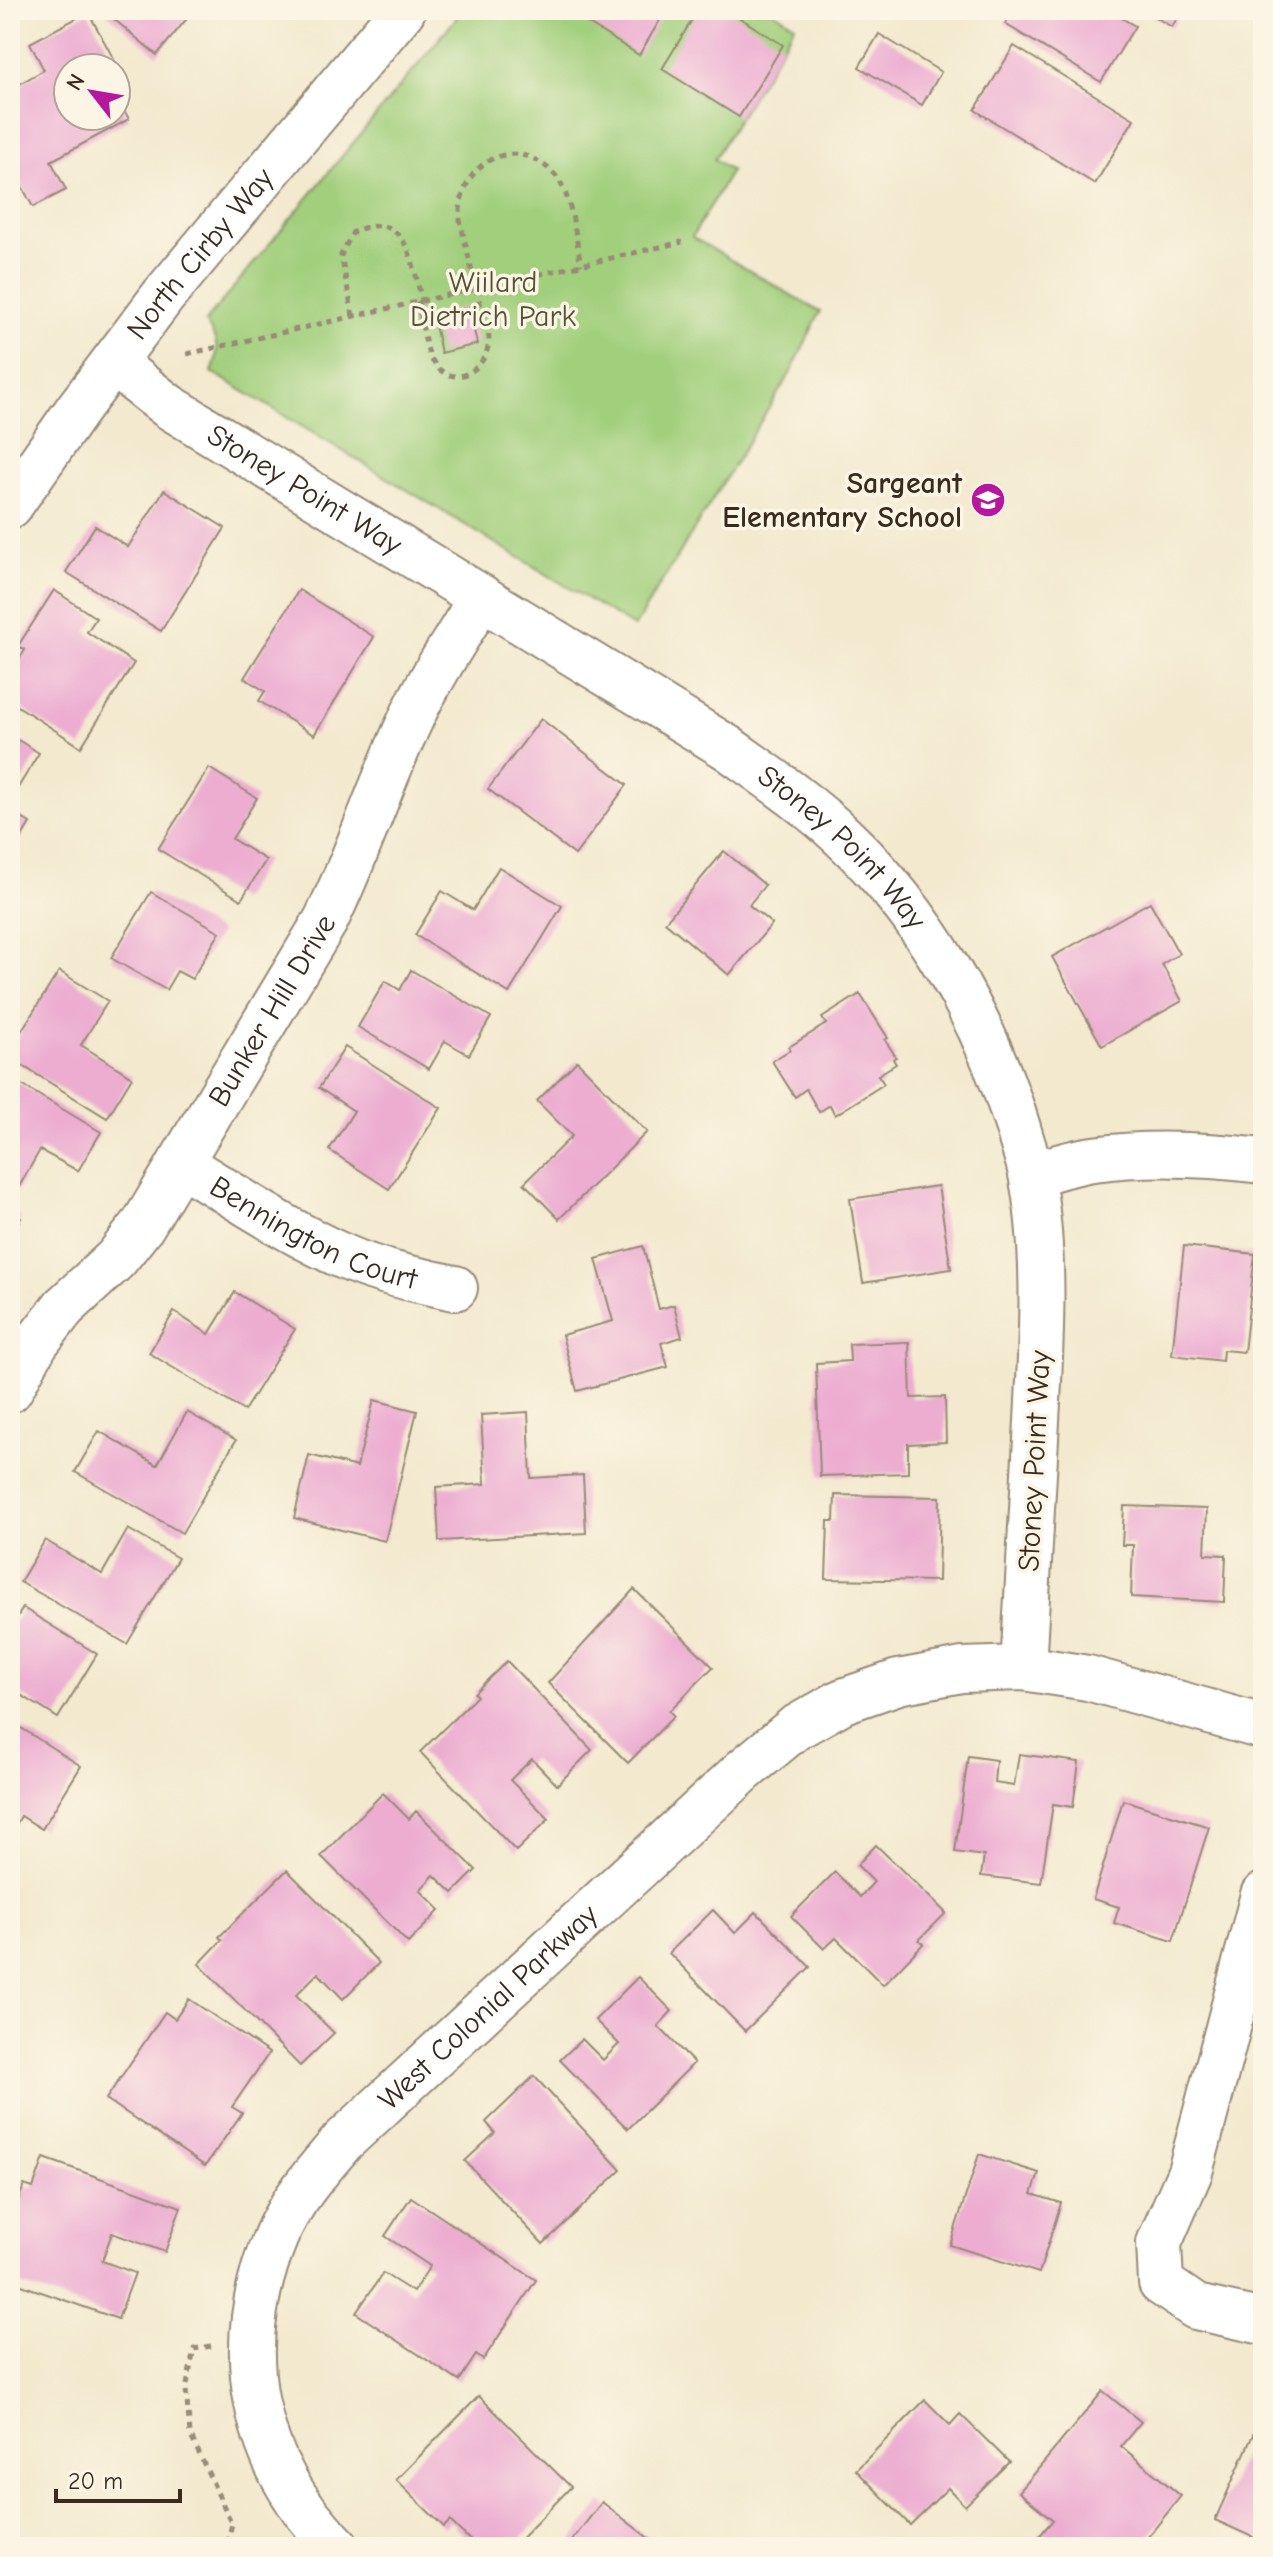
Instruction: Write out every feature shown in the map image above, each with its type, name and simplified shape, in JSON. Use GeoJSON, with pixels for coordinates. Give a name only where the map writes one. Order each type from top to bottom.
{"type":"FeatureCollection","features":[{"type":"Feature","properties":{"kind":"street","name":"North Cirby Way"},"geometry":{"type":"LineString","coordinates":[[10,506],[164,295],[403,10]]}},
{"type":"Feature","properties":{"kind":"street","name":"Stoney Point Way"},"geometry":{"type":"LineString","coordinates":[[113,363],[168,406],[728,748],[798,798],[843,836],[913,917],[951,975],[983,1035],[1010,1102],[1032,1174],[1042,1318],[1023,1668]]}},
{"type":"Feature","properties":{"kind":"street","name":"Bunker Hill Drive"},"geometry":{"type":"LineString","coordinates":[[10,1390],[36,1343],[64,1307],[116,1259],[143,1225],[326,920],[348,875],[383,779],[412,716],[481,597]]}},
{"type":"Feature","properties":{"kind":"street"},"geometry":{"type":"LineString","coordinates":[[1032,1174],[1090,1159],[1149,1153],[1205,1154],[1263,1161]]}},
{"type":"Feature","properties":{"kind":"street","name":"Bennington Court"},"geometry":{"type":"LineString","coordinates":[[180,1163],[303,1237],[349,1259],[402,1276],[455,1288]]}},
{"type":"Feature","properties":{"kind":"street","name":"West Colonial Parkway"},"geometry":{"type":"LineString","coordinates":[[337,2547],[314,2525],[283,2480],[265,2437],[255,2396],[252,2347],[258,2290],[276,2234],[305,2185],[333,2152],[744,1770],[795,1728],[843,1701],[898,1682],[962,1670],[1023,1668],[1088,1678],[1263,1727]]}},
{"type":"Feature","properties":{"kind":"street"},"geometry":{"type":"LineString","coordinates":[[1263,1895],[1190,2172],[1159,2243],[1161,2283],[1196,2307],[1263,2322]]}},
{"type":"Feature","properties":{"kind":"path"},"geometry":{"type":"LineString","coordinates":[[353,316],[341,255],[353,232],[371,225],[391,228],[400,234],[411,257],[430,356],[438,368],[462,375],[484,363],[489,338],[460,220],[459,202],[463,188],[475,169],[500,156],[532,158],[555,176],[564,189],[581,265]]}},
{"type":"Feature","properties":{"kind":"path"},"geometry":{"type":"LineString","coordinates":[[187,354],[682,242]]}},
{"type":"Feature","properties":{"kind":"path"},"geometry":{"type":"LineString","coordinates":[[226,2547],[232,2524],[190,2434],[186,2390],[194,2349],[215,2345],[252,2347]]}},
{"type":"Feature","properties":{"kind":"green space","name":"Wiilard Dietrich Park"},"geometry":{"type":"Polygon","coordinates":[[[463,10],[772,10],[795,25],[714,159],[731,171],[692,237],[820,312],[791,372],[634,627],[212,372],[216,346],[205,322],[463,10]]]}},
{"type":"Feature","properties":{"kind":"building"},"geometry":{"type":"Polygon","coordinates":[[[103,10],[194,10],[157,55],[103,10]]]}},
{"type":"Feature","properties":{"kind":"building"},"geometry":{"type":"Polygon","coordinates":[[[566,10],[666,10],[639,55],[566,10]]]}},
{"type":"Feature","properties":{"kind":"building"},"geometry":{"type":"Polygon","coordinates":[[[698,10],[727,10],[783,45],[739,117],[662,69],[698,10]]]}},
{"type":"Feature","properties":{"kind":"building"},"geometry":{"type":"Polygon","coordinates":[[[1013,10],[1108,10],[1135,26],[1101,82],[1005,24],[1013,10]]]}},
{"type":"Feature","properties":{"kind":"building"},"geometry":{"type":"Polygon","coordinates":[[[1143,10],[1182,10],[1172,27],[1143,10]]]}},
{"type":"Feature","properties":{"kind":"building"},"geometry":{"type":"Polygon","coordinates":[[[88,12],[110,52],[52,52],[52,132],[105,132],[51,161],[66,190],[33,207],[10,164],[10,89],[44,70],[30,43],[88,12]]]}},
{"type":"Feature","properties":{"kind":"building"},"geometry":{"type":"Polygon","coordinates":[[[879,34],[941,72],[922,105],[859,67],[879,34]]]}},
{"type":"Feature","properties":{"kind":"building"},"geometry":{"type":"Polygon","coordinates":[[[1014,46],[1134,119],[1095,184],[975,110],[1014,46]]]}},
{"type":"Feature","properties":{"kind":"building"},"geometry":{"type":"Polygon","coordinates":[[[469,307],[477,344],[441,353],[433,315],[469,307]]]}},
{"type":"Feature","properties":{"kind":"building"},"geometry":{"type":"Polygon","coordinates":[[[164,490],[225,528],[161,631],[66,572],[95,526],[128,547],[164,490]]]}},
{"type":"Feature","properties":{"kind":"building"},"geometry":{"type":"Polygon","coordinates":[[[54,590],[96,618],[87,632],[134,663],[81,747],[10,701],[10,673],[25,650],[18,646],[54,590]]]}},
{"type":"Feature","properties":{"kind":"building"},"geometry":{"type":"Polygon","coordinates":[[[299,590],[374,637],[314,735],[259,701],[265,691],[244,678],[299,590]]]}},
{"type":"Feature","properties":{"kind":"building"},"geometry":{"type":"Polygon","coordinates":[[[541,719],[627,785],[575,855],[488,789],[541,719]]]}},
{"type":"Feature","properties":{"kind":"building"},"geometry":{"type":"Polygon","coordinates":[[[10,735],[39,753],[10,801],[10,735]]]}},
{"type":"Feature","properties":{"kind":"building"},"geometry":{"type":"Polygon","coordinates":[[[209,768],[257,798],[232,839],[266,860],[241,900],[158,849],[209,768]]]}},
{"type":"Feature","properties":{"kind":"building"},"geometry":{"type":"Polygon","coordinates":[[[10,811],[30,823],[10,856],[10,811]]]}},
{"type":"Feature","properties":{"kind":"building"},"geometry":{"type":"Polygon","coordinates":[[[724,851],[765,885],[749,905],[772,924],[729,975],[665,922],[724,851]]]}},
{"type":"Feature","properties":{"kind":"building"},"geometry":{"type":"Polygon","coordinates":[[[499,867],[562,906],[509,993],[415,935],[442,891],[473,910],[499,867]]]}},
{"type":"Feature","properties":{"kind":"building"},"geometry":{"type":"Polygon","coordinates":[[[151,892],[220,932],[192,979],[177,971],[166,990],[111,958],[151,892]]]}},
{"type":"Feature","properties":{"kind":"building"},"geometry":{"type":"Polygon","coordinates":[[[1150,902],[1179,954],[1162,964],[1182,1001],[1102,1046],[1052,957],[1150,902]]]}},
{"type":"Feature","properties":{"kind":"building"},"geometry":{"type":"Polygon","coordinates":[[[411,970],[491,1017],[469,1055],[445,1041],[429,1069],[358,1027],[385,981],[400,990],[411,970]]]}},
{"type":"Feature","properties":{"kind":"building"},"geometry":{"type":"Polygon","coordinates":[[[59,971],[108,1001],[81,1045],[132,1077],[107,1118],[10,1058],[10,1049],[59,971]]]}},
{"type":"Feature","properties":{"kind":"building"},"geometry":{"type":"Polygon","coordinates":[[[860,994],[888,1038],[885,1040],[896,1057],[893,1059],[896,1064],[878,1075],[884,1084],[835,1115],[830,1105],[819,1112],[806,1089],[795,1097],[772,1061],[826,1024],[822,1018],[860,994]]]}},
{"type":"Feature","properties":{"kind":"building"},"geometry":{"type":"Polygon","coordinates":[[[345,1047],[441,1108],[389,1189],[329,1150],[354,1111],[319,1088],[345,1047]]]}},
{"type":"Feature","properties":{"kind":"building"},"geometry":{"type":"Polygon","coordinates":[[[577,1061],[647,1132],[559,1219],[524,1183],[572,1136],[537,1101],[577,1061]]]}},
{"type":"Feature","properties":{"kind":"building"},"geometry":{"type":"Polygon","coordinates":[[[10,1078],[101,1132],[78,1171],[40,1150],[16,1192],[10,1188],[10,1078]]]}},
{"type":"Feature","properties":{"kind":"building"},"geometry":{"type":"Polygon","coordinates":[[[938,1186],[951,1269],[863,1283],[850,1199],[938,1186]]]}},
{"type":"Feature","properties":{"kind":"building"},"geometry":{"type":"Polygon","coordinates":[[[10,1212],[21,1218],[10,1236],[10,1212]]]}},
{"type":"Feature","properties":{"kind":"building"},"geometry":{"type":"Polygon","coordinates":[[[643,1246],[659,1309],[674,1305],[682,1337],[661,1343],[668,1367],[577,1391],[562,1335],[613,1321],[596,1259],[643,1246]]]}},
{"type":"Feature","properties":{"kind":"building"},"geometry":{"type":"Polygon","coordinates":[[[1184,1246],[1255,1254],[1244,1352],[1223,1350],[1222,1361],[1172,1355],[1184,1246]]]}},
{"type":"Feature","properties":{"kind":"building"},"geometry":{"type":"Polygon","coordinates":[[[235,1292],[295,1329],[244,1411],[149,1353],[174,1312],[209,1334],[235,1292]]]}},
{"type":"Feature","properties":{"kind":"building"},"geometry":{"type":"Polygon","coordinates":[[[909,1342],[911,1398],[945,1397],[946,1442],[908,1444],[908,1473],[820,1476],[816,1363],[850,1361],[849,1344],[909,1342]]]}},
{"type":"Feature","properties":{"kind":"building"},"geometry":{"type":"Polygon","coordinates":[[[374,1400],[417,1411],[385,1541],[294,1518],[309,1455],[357,1467],[374,1400]]]}},
{"type":"Feature","properties":{"kind":"building"},"geometry":{"type":"Polygon","coordinates":[[[187,1412],[236,1440],[182,1533],[75,1472],[99,1431],[157,1465],[187,1412]]]}},
{"type":"Feature","properties":{"kind":"building"},"geometry":{"type":"Polygon","coordinates":[[[528,1412],[531,1478],[583,1475],[586,1533],[439,1541],[436,1487],[485,1484],[481,1415],[528,1412]]]}},
{"type":"Feature","properties":{"kind":"building"},"geometry":{"type":"Polygon","coordinates":[[[835,1495],[940,1497],[938,1581],[826,1579],[828,1521],[834,1521],[835,1495]]]}},
{"type":"Feature","properties":{"kind":"building"},"geometry":{"type":"Polygon","coordinates":[[[1124,1506],[1207,1509],[1205,1554],[1226,1555],[1224,1602],[1131,1597],[1133,1545],[1122,1545],[1124,1506]]]}},
{"type":"Feature","properties":{"kind":"building"},"geometry":{"type":"Polygon","coordinates":[[[128,1529],[178,1558],[127,1644],[20,1582],[45,1540],[102,1574],[128,1529]]]}},
{"type":"Feature","properties":{"kind":"building"},"geometry":{"type":"Polygon","coordinates":[[[634,1589],[713,1667],[669,1711],[674,1716],[628,1763],[548,1683],[634,1589]]]}},
{"type":"Feature","properties":{"kind":"building"},"geometry":{"type":"Polygon","coordinates":[[[23,1608],[97,1654],[58,1718],[10,1688],[10,1629],[23,1608]]]}},
{"type":"Feature","properties":{"kind":"building"},"geometry":{"type":"Polygon","coordinates":[[[507,1661],[592,1750],[557,1785],[532,1759],[510,1780],[549,1819],[516,1851],[420,1752],[477,1696],[474,1693],[507,1661]]]}},
{"type":"Feature","properties":{"kind":"building"},"geometry":{"type":"Polygon","coordinates":[[[10,1721],[81,1766],[42,1829],[21,1816],[10,1835],[10,1721]]]}},
{"type":"Feature","properties":{"kind":"building"},"geometry":{"type":"Polygon","coordinates":[[[1019,1754],[1079,1762],[1073,1807],[1053,1804],[1041,1883],[981,1876],[984,1856],[955,1852],[968,1756],[996,1760],[994,1783],[1014,1786],[1019,1754]]]}},
{"type":"Feature","properties":{"kind":"building"},"geometry":{"type":"Polygon","coordinates":[[[383,1793],[409,1819],[416,1811],[476,1870],[453,1893],[434,1875],[420,1890],[440,1910],[408,1943],[321,1856],[383,1793]]]}},
{"type":"Feature","properties":{"kind":"building"},"geometry":{"type":"Polygon","coordinates":[[[1123,1800],[1209,1827],[1173,1941],[1114,1923],[1119,1907],[1093,1899],[1123,1800]]]}},
{"type":"Feature","properties":{"kind":"building"},"geometry":{"type":"Polygon","coordinates":[[[876,1845],[946,1913],[919,1940],[923,1944],[883,1985],[836,1938],[824,1949],[791,1916],[835,1872],[860,1897],[874,1882],[857,1865],[876,1845]]]}},
{"type":"Feature","properties":{"kind":"building"},"geometry":{"type":"Polygon","coordinates":[[[287,1870],[379,1963],[343,1999],[318,1973],[296,1995],[334,2033],[300,2066],[199,1964],[222,1940],[219,1937],[287,1870]]]}},
{"type":"Feature","properties":{"kind":"building"},"geometry":{"type":"Polygon","coordinates":[[[713,1910],[735,1933],[756,1912],[810,1967],[745,2031],[669,1953],[713,1910]]]}},
{"type":"Feature","properties":{"kind":"building"},"geometry":{"type":"Polygon","coordinates":[[[638,1977],[672,2011],[658,2026],[694,2063],[628,2129],[560,2060],[582,2039],[603,2060],[619,2044],[595,2020],[638,1977]]]}},
{"type":"Feature","properties":{"kind":"building"},"geometry":{"type":"Polygon","coordinates":[[[189,1999],[269,2053],[232,2107],[242,2113],[205,2166],[106,2099],[165,2012],[175,2019],[189,1999]]]}},
{"type":"Feature","properties":{"kind":"building"},"geometry":{"type":"Polygon","coordinates":[[[534,2076],[621,2170],[543,2244],[465,2161],[495,2133],[486,2122],[534,2076]]]}},
{"type":"Feature","properties":{"kind":"building"},"geometry":{"type":"Polygon","coordinates":[[[979,2154],[1039,2173],[1032,2194],[1061,2203],[1039,2273],[950,2245],[979,2154]]]}},
{"type":"Feature","properties":{"kind":"building"},"geometry":{"type":"Polygon","coordinates":[[[44,2158],[181,2207],[165,2252],[112,2233],[102,2261],[135,2273],[118,2319],[10,2281],[10,2262],[15,2249],[10,2248],[10,2223],[24,2185],[33,2188],[44,2158]]]}},
{"type":"Feature","properties":{"kind":"building"},"geometry":{"type":"Polygon","coordinates":[[[411,2197],[536,2280],[483,2360],[476,2355],[459,2381],[356,2313],[383,2273],[413,2292],[430,2266],[385,2236],[411,2197]]]}},
{"type":"Feature","properties":{"kind":"building"},"geometry":{"type":"Polygon","coordinates":[[[1103,2391],[1141,2422],[1121,2446],[1181,2496],[1140,2547],[1105,2547],[1093,2538],[1086,2547],[1030,2547],[1053,2520],[1019,2492],[1103,2391]]]}},
{"type":"Feature","properties":{"kind":"building"},"geometry":{"type":"Polygon","coordinates":[[[479,2396],[571,2487],[513,2547],[477,2547],[450,2521],[444,2527],[396,2480],[479,2396]]]}},
{"type":"Feature","properties":{"kind":"building"},"geometry":{"type":"Polygon","coordinates":[[[925,2400],[950,2425],[960,2414],[1009,2462],[965,2506],[948,2488],[910,2525],[856,2470],[925,2400]]]}},
{"type":"Feature","properties":{"kind":"building"},"geometry":{"type":"Polygon","coordinates":[[[1255,2430],[1263,2434],[1263,2542],[1215,2520],[1255,2430]]]}},
{"type":"Feature","properties":{"kind":"building"},"geometry":{"type":"Polygon","coordinates":[[[602,2502],[660,2547],[567,2547],[602,2502]]]}},
{"type":"Feature","properties":{"kind":"place","name":"Sargeant Elementary School"},"geometry":{"type":"Point","coordinates":[988,500]}}]}
